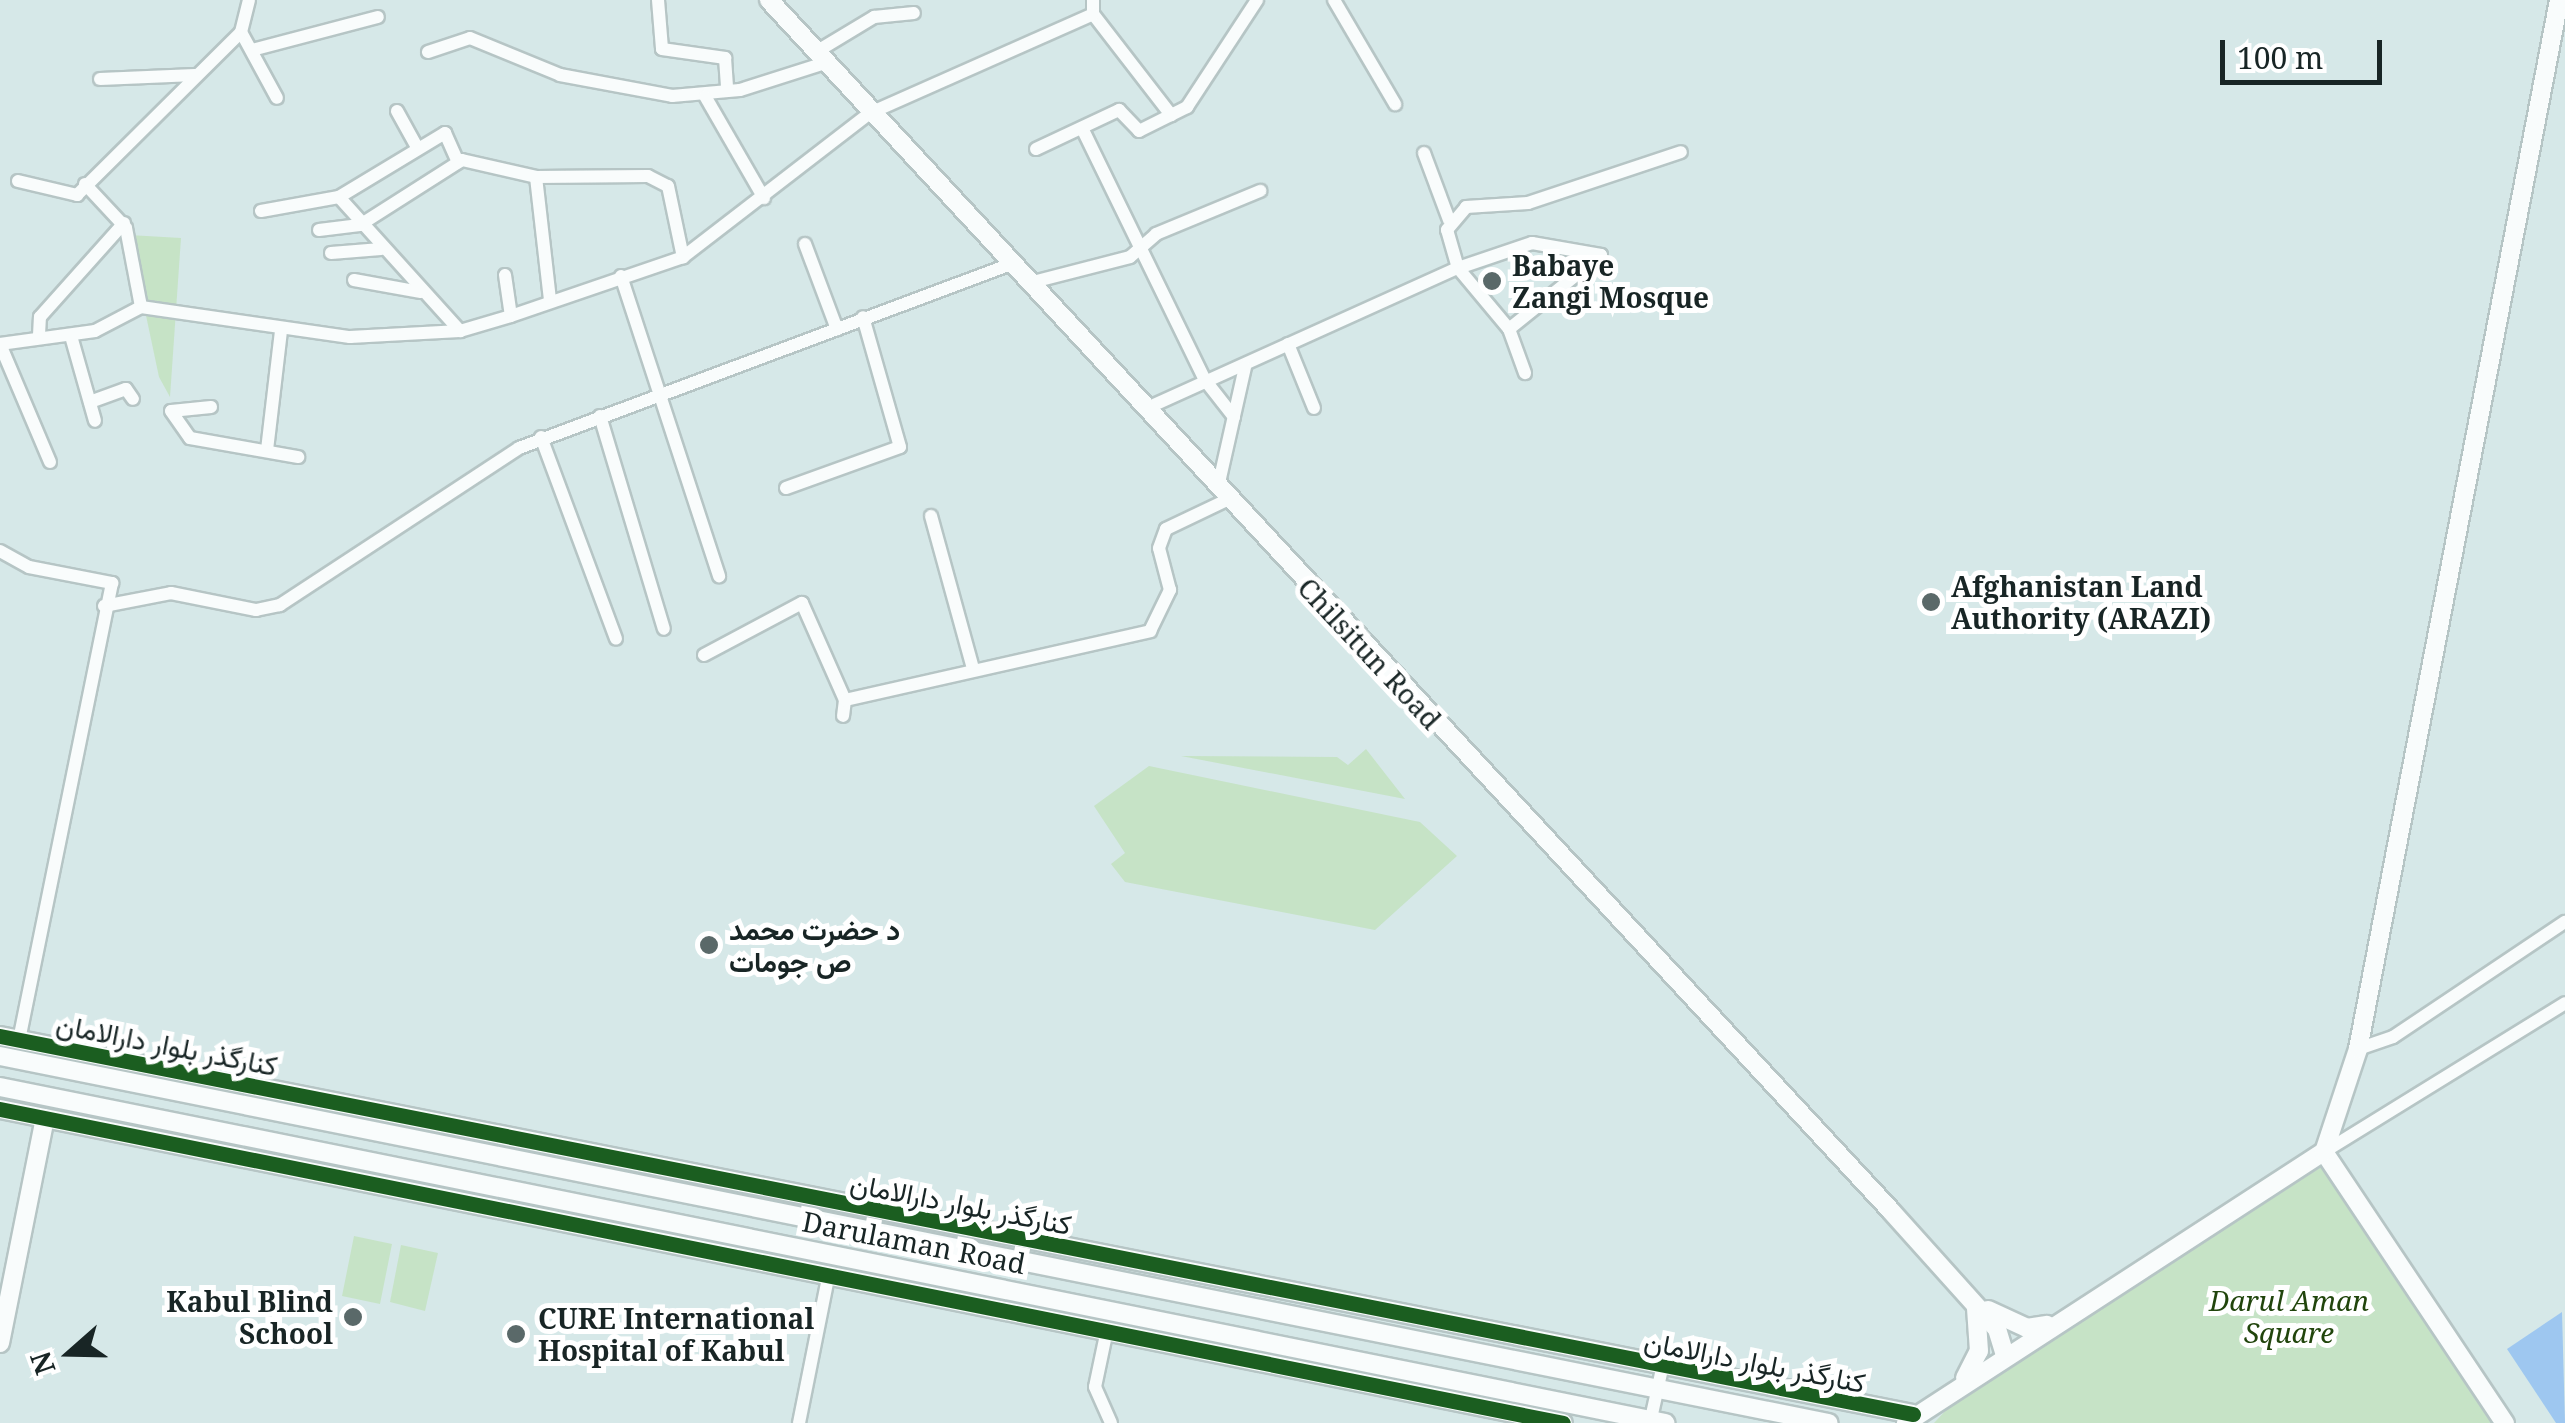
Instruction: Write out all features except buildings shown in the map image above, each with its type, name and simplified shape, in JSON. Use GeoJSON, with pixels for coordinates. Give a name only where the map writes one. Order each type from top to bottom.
{"type":"FeatureCollection","features":[{"type":"Feature","properties":{"kind":"main road","name":"Chilsitun Road"},"geometry":{"type":"LineString","coordinates":[[768,0],[1974,1302]]}},
{"type":"Feature","properties":{"kind":"main road"},"geometry":{"type":"LineString","coordinates":[[1910,1419],[1964,1379],[2324,1152],[2358,1049],[2559,0]]}},
{"type":"Feature","properties":{"kind":"main road","name":"کنارگذر بلوار دارالامان"},"geometry":{"type":"LineString","coordinates":[[9,1038],[1910,1419]]}},
{"type":"Feature","properties":{"kind":"main road","name":"Darulaman Road"},"geometry":{"type":"LineString","coordinates":[[0,1056],[1829,1423]]}},
{"type":"Feature","properties":{"kind":"main road","name":"Darulaman Road"},"geometry":{"type":"LineString","coordinates":[[0,1087],[831,1266],[1655,1422]]}},
{"type":"Feature","properties":{"kind":"main road"},"geometry":{"type":"LineString","coordinates":[[0,1110],[831,1266],[1107,1330],[1563,1423]]}},
{"type":"Feature","properties":{"kind":"main road"},"geometry":{"type":"LineString","coordinates":[[0,1343],[45,1118]]}},
{"type":"Feature","properties":{"kind":"main road"},"geometry":{"type":"LineString","coordinates":[[2324,1152],[2505,1423]]}},
{"type":"Feature","properties":{"kind":"main road"},"geometry":{"type":"LineString","coordinates":[[815,1200],[829,1225],[831,1266]]}},
{"type":"Feature","properties":{"kind":"main road"},"geometry":{"type":"LineString","coordinates":[[1974,1302],[2028,1328],[2066,1318]]}},
{"type":"Feature","properties":{"kind":"main road"},"geometry":{"type":"LineString","coordinates":[[1974,1302],[2005,1354]]}},
{"type":"Feature","properties":{"kind":"main road"},"geometry":{"type":"LineString","coordinates":[[1964,1379],[1979,1351],[1974,1302]]}},
{"type":"Feature","properties":{"kind":"street"},"geometry":{"type":"LineString","coordinates":[[18,181],[75,195],[241,32],[250,0]]}},
{"type":"Feature","properties":{"kind":"street"},"geometry":{"type":"LineString","coordinates":[[658,0],[662,49],[725,58],[726,88]]}},
{"type":"Feature","properties":{"kind":"street"},"geometry":{"type":"LineString","coordinates":[[1036,149],[1119,110],[1139,131],[1191,104],[1256,0]]}},
{"type":"Feature","properties":{"kind":"street"},"geometry":{"type":"LineString","coordinates":[[1334,0],[1395,104]]}},
{"type":"Feature","properties":{"kind":"street"},"geometry":{"type":"LineString","coordinates":[[50,462],[0,344],[39,334],[71,336],[141,307],[281,330],[460,331],[511,316],[684,258],[870,113],[1093,7],[1171,115]]}},
{"type":"Feature","properties":{"kind":"street"},"geometry":{"type":"LineString","coordinates":[[428,52],[470,38],[560,75],[705,96],[820,57],[874,17],[914,12]]}},
{"type":"Feature","properties":{"kind":"street"},"geometry":{"type":"LineString","coordinates":[[252,50],[378,17]]}},
{"type":"Feature","properties":{"kind":"street"},"geometry":{"type":"LineString","coordinates":[[241,32],[277,98]]}},
{"type":"Feature","properties":{"kind":"street"},"geometry":{"type":"LineString","coordinates":[[100,78],[194,75]]}},
{"type":"Feature","properties":{"kind":"street"},"geometry":{"type":"LineString","coordinates":[[705,96],[764,198]]}},
{"type":"Feature","properties":{"kind":"street"},"geometry":{"type":"LineString","coordinates":[[397,111],[418,149]]}},
{"type":"Feature","properties":{"kind":"street"},"geometry":{"type":"LineString","coordinates":[[1082,128],[1139,252],[1205,380],[1234,418]]}},
{"type":"Feature","properties":{"kind":"street"},"geometry":{"type":"LineString","coordinates":[[261,211],[338,196],[445,133],[458,162]]}},
{"type":"Feature","properties":{"kind":"street"},"geometry":{"type":"LineString","coordinates":[[1449,220],[1466,207],[1528,203],[1681,152]]}},
{"type":"Feature","properties":{"kind":"street"},"geometry":{"type":"LineString","coordinates":[[1424,153],[1449,220],[1458,268],[1509,330],[1525,373]]}},
{"type":"Feature","properties":{"kind":"street"},"geometry":{"type":"LineString","coordinates":[[319,230],[360,226],[458,162],[536,177],[648,176],[668,186],[684,258]]}},
{"type":"Feature","properties":{"kind":"street"},"geometry":{"type":"LineString","coordinates":[[536,177],[550,300]]}},
{"type":"Feature","properties":{"kind":"street"},"geometry":{"type":"LineString","coordinates":[[86,184],[124,224],[141,307]]}},
{"type":"Feature","properties":{"kind":"street"},"geometry":{"type":"LineString","coordinates":[[1030,283],[1139,252],[1186,219],[1260,192]]}},
{"type":"Feature","properties":{"kind":"street"},"geometry":{"type":"LineString","coordinates":[[338,196],[360,226],[460,331]]}},
{"type":"Feature","properties":{"kind":"street"},"geometry":{"type":"LineString","coordinates":[[39,334],[40,318],[124,224]]}},
{"type":"Feature","properties":{"kind":"street"},"geometry":{"type":"LineString","coordinates":[[1145,409],[1458,268],[1532,243],[1601,254],[1509,330]]}},
{"type":"Feature","properties":{"kind":"street"},"geometry":{"type":"LineString","coordinates":[[805,244],[836,328]]}},
{"type":"Feature","properties":{"kind":"street"},"geometry":{"type":"LineString","coordinates":[[331,253],[381,249]]}},
{"type":"Feature","properties":{"kind":"street"},"geometry":{"type":"LineString","coordinates":[[104,606],[171,593],[256,610],[280,605],[542,438],[1011,264]]}},
{"type":"Feature","properties":{"kind":"street"},"geometry":{"type":"LineString","coordinates":[[504,274],[511,316]]}},
{"type":"Feature","properties":{"kind":"street"},"geometry":{"type":"LineString","coordinates":[[621,276],[718,576]]}},
{"type":"Feature","properties":{"kind":"street"},"geometry":{"type":"LineString","coordinates":[[354,280],[421,292]]}},
{"type":"Feature","properties":{"kind":"street"},"geometry":{"type":"LineString","coordinates":[[786,488],[900,446],[862,317]]}},
{"type":"Feature","properties":{"kind":"street"},"geometry":{"type":"LineString","coordinates":[[267,450],[281,330]]}},
{"type":"Feature","properties":{"kind":"street"},"geometry":{"type":"LineString","coordinates":[[71,336],[95,421]]}},
{"type":"Feature","properties":{"kind":"street"},"geometry":{"type":"LineString","coordinates":[[1288,344],[1314,408]]}},
{"type":"Feature","properties":{"kind":"street"},"geometry":{"type":"LineString","coordinates":[[845,700],[1150,631],[1170,590],[1158,548],[1166,529],[1223,493],[1245,367]]}},
{"type":"Feature","properties":{"kind":"street"},"geometry":{"type":"LineString","coordinates":[[90,402],[126,390],[133,399]]}},
{"type":"Feature","properties":{"kind":"street"},"geometry":{"type":"LineString","coordinates":[[211,407],[171,411],[190,438],[298,457]]}},
{"type":"Feature","properties":{"kind":"street"},"geometry":{"type":"LineString","coordinates":[[600,416],[664,629]]}},
{"type":"Feature","properties":{"kind":"street"},"geometry":{"type":"LineString","coordinates":[[542,438],[616,640]]}},
{"type":"Feature","properties":{"kind":"street"},"geometry":{"type":"LineString","coordinates":[[930,516],[974,668]]}},
{"type":"Feature","properties":{"kind":"street"},"geometry":{"type":"LineString","coordinates":[[0,550],[29,568],[112,583],[9,1038]]}},
{"type":"Feature","properties":{"kind":"street"},"geometry":{"type":"LineString","coordinates":[[704,656],[802,602],[845,700],[844,716]]}},
{"type":"Feature","properties":{"kind":"street"},"geometry":{"type":"LineString","coordinates":[[2358,1049],[2393,1037],[2565,922]]}},
{"type":"Feature","properties":{"kind":"street"},"geometry":{"type":"LineString","coordinates":[[2324,1152],[2565,1002]]}},
{"type":"Feature","properties":{"kind":"street"},"geometry":{"type":"LineString","coordinates":[[799,1423],[831,1266]]}},
{"type":"Feature","properties":{"kind":"street"},"geometry":{"type":"LineString","coordinates":[[1107,1330],[1095,1387],[1111,1423]]}},
{"type":"Feature","properties":{"kind":"street"},"geometry":{"type":"LineString","coordinates":[[1655,1422],[1662,1369]]}},
{"type":"Feature","properties":{"kind":"green space"},"geometry":{"type":"Polygon","coordinates":[[[129,235],[181,238],[170,397],[159,377],[129,235]]]}},
{"type":"Feature","properties":{"kind":"green space"},"geometry":{"type":"Polygon","coordinates":[[[1366,749],[1405,799],[1181,756],[1337,757],[1348,765],[1366,749]]]}},
{"type":"Feature","properties":{"kind":"green space"},"geometry":{"type":"Polygon","coordinates":[[[1149,766],[1420,822],[1457,856],[1375,930],[1125,882],[1111,864],[1125,853],[1094,806],[1149,766]]]}},
{"type":"Feature","properties":{"kind":"green space","name":"Darul Aman Square"},"geometry":{"type":"Polygon","coordinates":[[[2324,1165],[2495,1423],[1934,1423],[1948,1408],[2324,1165]]]}},
{"type":"Feature","properties":{"kind":"green space"},"geometry":{"type":"Polygon","coordinates":[[[354,1236],[392,1244],[380,1304],[342,1296],[354,1236]]]}},
{"type":"Feature","properties":{"kind":"green space"},"geometry":{"type":"Polygon","coordinates":[[[401,1245],[438,1253],[425,1311],[390,1302],[401,1245]]]}},
{"type":"Feature","properties":{"kind":"water"},"geometry":{"type":"Polygon","coordinates":[[[2562,1312],[2565,1423],[2556,1423],[2507,1349],[2562,1312]]]}},
{"type":"Feature","properties":{"kind":"cycle path"},"geometry":{"type":"LineString","coordinates":[[0,1036],[1913,1414]]}},
{"type":"Feature","properties":{"kind":"cycle path"},"geometry":{"type":"LineString","coordinates":[[0,1109],[1563,1423]]}},
{"type":"Feature","properties":{"kind":"place","name":"Babaye Zangi Mosque"},"geometry":{"type":"Point","coordinates":[1492,281]}},
{"type":"Feature","properties":{"kind":"place","name":"Afghanistan Land Authority (ARAZI)"},"geometry":{"type":"Point","coordinates":[1931,602]}},
{"type":"Feature","properties":{"kind":"place","name":"د حضرت محمد ص جومات"},"geometry":{"type":"Point","coordinates":[709,945]}},
{"type":"Feature","properties":{"kind":"place","name":"Kabul Blind School"},"geometry":{"type":"Point","coordinates":[353,1317]}},
{"type":"Feature","properties":{"kind":"place","name":"CURE International Hospital of Kabul"},"geometry":{"type":"Point","coordinates":[516,1334]}}]}
